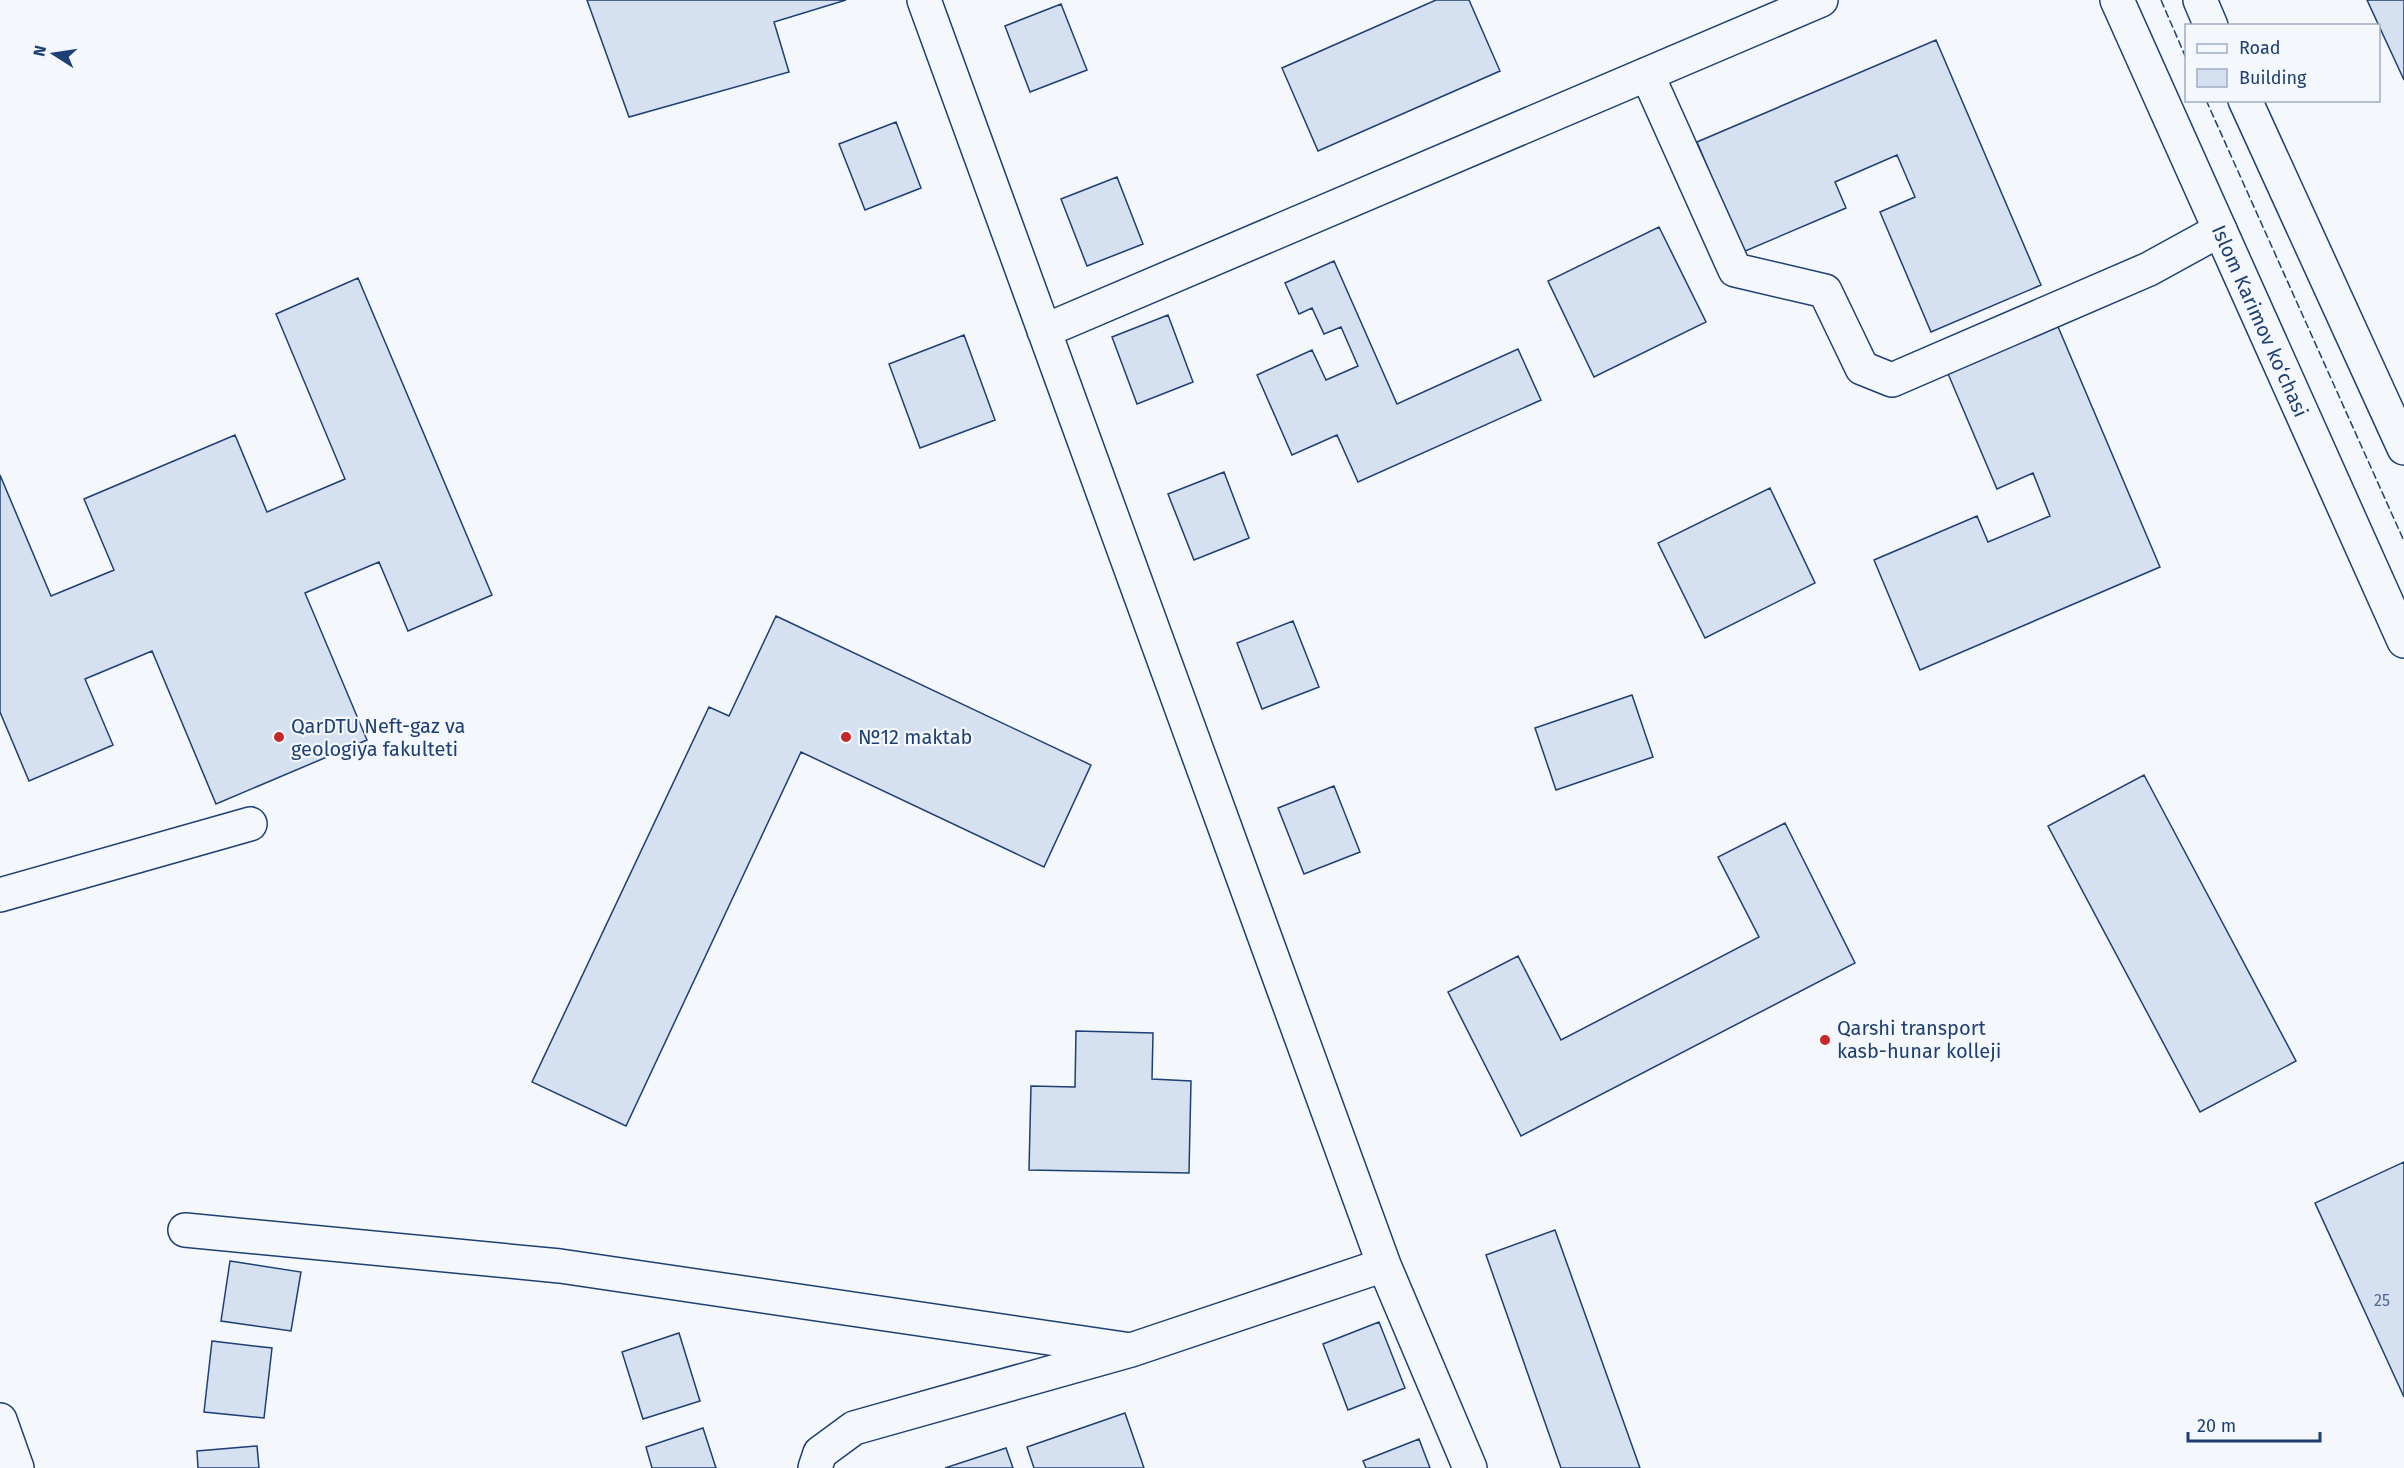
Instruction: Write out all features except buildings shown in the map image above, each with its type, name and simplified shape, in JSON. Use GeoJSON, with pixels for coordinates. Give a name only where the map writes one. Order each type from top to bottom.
{"type":"FeatureCollection","features":[{"type":"Feature","properties":{"kind":"street"},"geometry":{"type":"LineString","coordinates":[[924,0],[1384,1265],[1470,1468]]}},
{"type":"Feature","properties":{"kind":"street"},"geometry":{"type":"LineString","coordinates":[[1044,331],[1821,0]]}},
{"type":"Feature","properties":{"kind":"street","name":"Islom Karimov ko‘chasi"},"geometry":{"type":"LineString","coordinates":[[2117,0],[2404,641]]}},
{"type":"Feature","properties":{"kind":"street"},"geometry":{"type":"LineString","coordinates":[[2200,0],[2210,24]]}},
{"type":"Feature","properties":{"kind":"street"},"geometry":{"type":"LineString","coordinates":[[1647,74],[1736,270],[1825,291],[1862,368],[1892,380],[2149,269],[2220,230]]}},
{"type":"Feature","properties":{"kind":"street"},"geometry":{"type":"LineString","coordinates":[[2246,102],[2404,448]]}},
{"type":"Feature","properties":{"kind":"street"},"geometry":{"type":"LineString","coordinates":[[0,895],[250,824]]}},
{"type":"Feature","properties":{"kind":"street"},"geometry":{"type":"LineString","coordinates":[[185,1230],[560,1266],[1131,1350]]}},
{"type":"Feature","properties":{"kind":"street"},"geometry":{"type":"LineString","coordinates":[[814,1468],[820,1453],[854,1428],[1131,1350],[1384,1265]]}},
{"type":"Feature","properties":{"kind":"street"},"geometry":{"type":"LineString","coordinates":[[0,1420],[17,1468]]}},
{"type":"Feature","properties":{"kind":"fence"},"geometry":{"type":"LineString","coordinates":[[2161,0],[2185,56]]}},
{"type":"Feature","properties":{"kind":"fence"},"geometry":{"type":"LineString","coordinates":[[2207,102],[2404,541]]}},
{"type":"Feature","properties":{"kind":"place","name":"QarDTU Neft-gaz va geologiya fakulteti"},"geometry":{"type":"Point","coordinates":[279,737]}},
{"type":"Feature","properties":{"kind":"place","name":"№12 maktab"},"geometry":{"type":"Point","coordinates":[846,737]}},
{"type":"Feature","properties":{"kind":"place","name":"Qarshi transport kasb-hunar kolleji"},"geometry":{"type":"Point","coordinates":[1825,1040]}}]}
